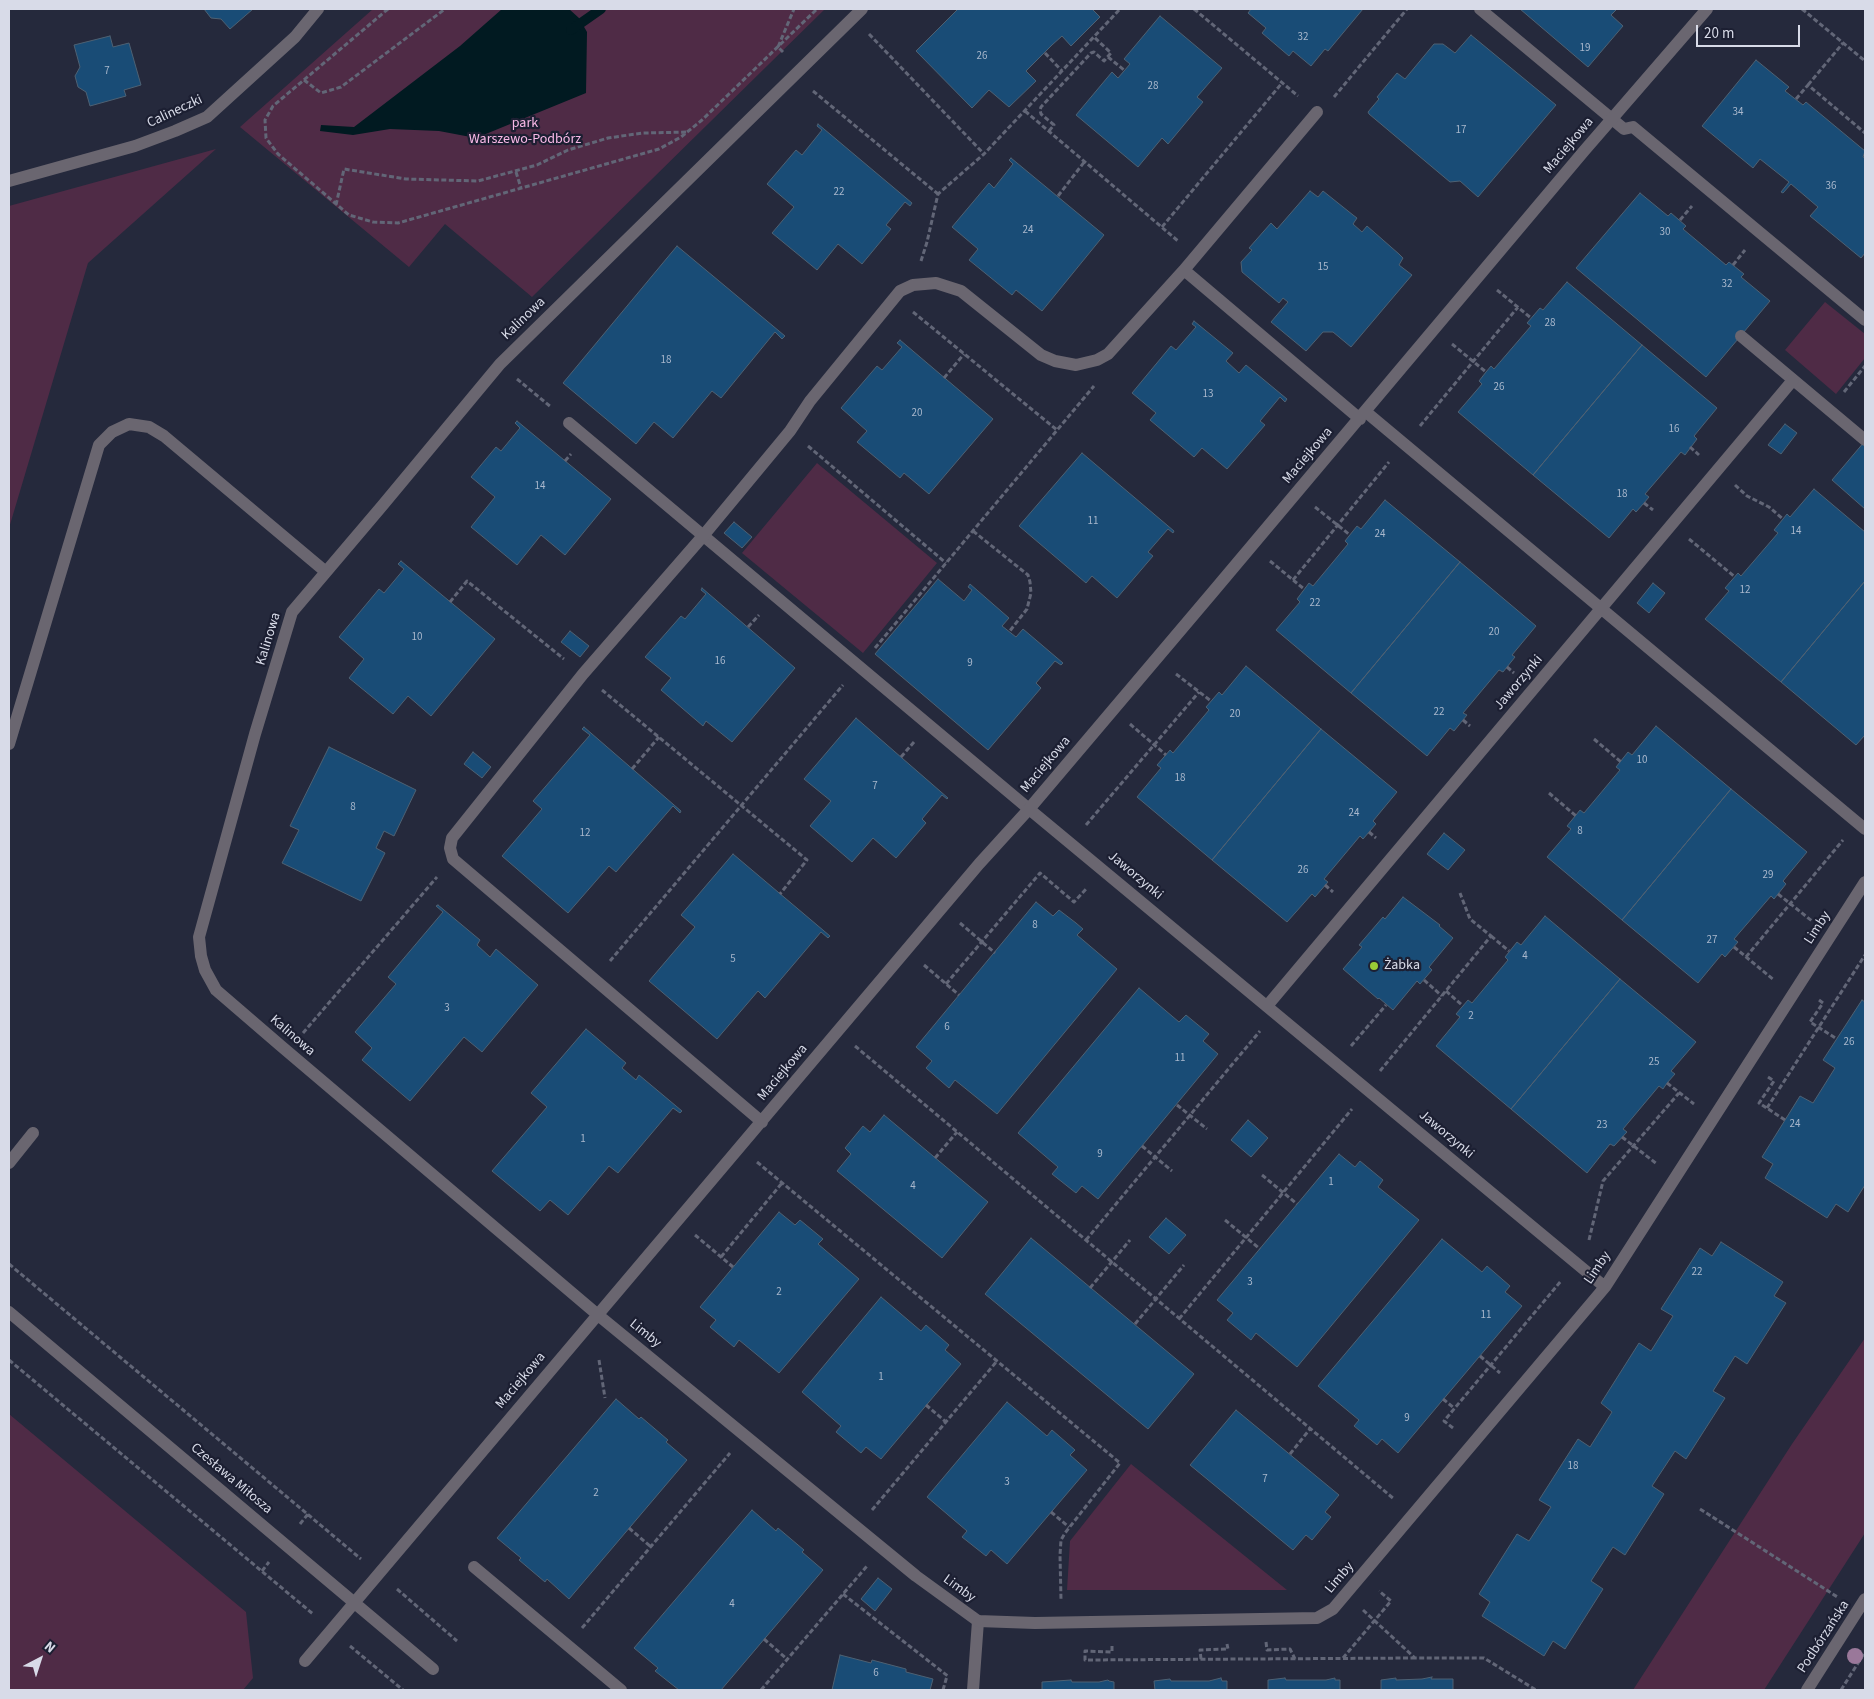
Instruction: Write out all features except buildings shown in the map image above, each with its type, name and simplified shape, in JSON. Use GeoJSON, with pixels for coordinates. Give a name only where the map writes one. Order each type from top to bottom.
{"type":"FeatureCollection","features":[{"type":"Feature","properties":{"kind":"street","name":"Calineczki"},"geometry":{"type":"LineString","coordinates":[[9,181],[135,146],[208,117],[295,37],[318,9]]}},
{"type":"Feature","properties":{"kind":"street","name":"Kalinowa"},"geometry":{"type":"LineString","coordinates":[[598,1315],[216,990],[205,970],[199,937],[255,734],[292,612],[500,364],[862,9]]}},
{"type":"Feature","properties":{"kind":"street"},"geometry":{"type":"LineString","coordinates":[[1480,9],[1624,129],[1633,127],[1865,320]]}},
{"type":"Feature","properties":{"kind":"street","name":"Maciejkowa"},"geometry":{"type":"LineString","coordinates":[[305,1661],[973,871],[1030,809],[1612,118],[1707,9]]}},
{"type":"Feature","properties":{"kind":"street"},"geometry":{"type":"LineString","coordinates":[[762,1122],[453,859],[450,848],[452,838],[583,674],[703,536],[790,431],[810,400],[900,291],[913,285],[936,283],[961,291],[1041,355],[1055,361],[1076,365],[1097,360],[1108,354],[1184,270],[1317,112]]}},
{"type":"Feature","properties":{"kind":"street"},"geometry":{"type":"LineString","coordinates":[[1184,270],[1601,610],[1861,826]]}},
{"type":"Feature","properties":{"kind":"street"},"geometry":{"type":"LineString","coordinates":[[1741,336],[1865,440]]}},
{"type":"Feature","properties":{"kind":"street","name":"Jaworzynki"},"geometry":{"type":"LineString","coordinates":[[1267,1006],[1794,380]]}},
{"type":"Feature","properties":{"kind":"street","name":"Jaworzynki"},"geometry":{"type":"LineString","coordinates":[[570,423],[1030,809],[1606,1287]]}},
{"type":"Feature","properties":{"kind":"street"},"geometry":{"type":"LineString","coordinates":[[9,744],[99,445],[112,432],[129,424],[149,427],[164,436],[326,572]]}},
{"type":"Feature","properties":{"kind":"street","name":"Limby"},"geometry":{"type":"LineString","coordinates":[[598,1315],[916,1576],[978,1620],[1035,1624],[1317,1618],[1333,1609],[1606,1287],[1865,882]]}},
{"type":"Feature","properties":{"kind":"street"},"geometry":{"type":"LineString","coordinates":[[9,1163],[33,1134]]}},
{"type":"Feature","properties":{"kind":"street","name":"Czesława Miłosza"},"geometry":{"type":"LineString","coordinates":[[9,1312],[433,1669]]}},
{"type":"Feature","properties":{"kind":"street"},"geometry":{"type":"LineString","coordinates":[[474,1567],[621,1690]]}},
{"type":"Feature","properties":{"kind":"street","name":"Podbórzańska"},"geometry":{"type":"LineString","coordinates":[[1807,1690],[1865,1599]]}},
{"type":"Feature","properties":{"kind":"street"},"geometry":{"type":"LineString","coordinates":[[972,1690],[978,1620]]}},
{"type":"Feature","properties":{"kind":"path"},"geometry":{"type":"LineString","coordinates":[[388,9],[273,106],[266,120],[266,138],[278,154],[349,215],[373,222],[398,223],[659,149],[688,132],[702,120],[817,9]]}},
{"type":"Feature","properties":{"kind":"path"},"geometry":{"type":"LineString","coordinates":[[304,80],[321,93],[341,87],[445,9]]}},
{"type":"Feature","properties":{"kind":"path"},"geometry":{"type":"LineString","coordinates":[[778,47],[794,9]]}},
{"type":"Feature","properties":{"kind":"path"},"geometry":{"type":"LineString","coordinates":[[913,285],[927,242],[938,194],[984,154],[1120,9]]}},
{"type":"Feature","properties":{"kind":"path"},"geometry":{"type":"LineString","coordinates":[[1194,9],[1319,114],[1407,9]]}},
{"type":"Feature","properties":{"kind":"path"},"geometry":{"type":"LineString","coordinates":[[1802,9],[1865,62]]}},
{"type":"Feature","properties":{"kind":"path"},"geometry":{"type":"LineString","coordinates":[[867,32],[984,154]]}},
{"type":"Feature","properties":{"kind":"path"},"geometry":{"type":"LineString","coordinates":[[1049,131],[1054,125],[1041,114],[1041,107],[1091,53],[1094,52],[1104,60],[1111,53],[1094,37]]}},
{"type":"Feature","properties":{"kind":"path"},"geometry":{"type":"LineString","coordinates":[[1796,100],[1843,43]]}},
{"type":"Feature","properties":{"kind":"path"},"geometry":{"type":"LineString","coordinates":[[778,47],[787,57]]}},
{"type":"Feature","properties":{"kind":"path"},"geometry":{"type":"LineString","coordinates":[[1044,53],[1062,71]]}},
{"type":"Feature","properties":{"kind":"path"},"geometry":{"type":"LineString","coordinates":[[1108,57],[1124,70]]}},
{"type":"Feature","properties":{"kind":"path"},"geometry":{"type":"LineString","coordinates":[[1162,227],[1282,83]]}},
{"type":"Feature","properties":{"kind":"path"},"geometry":{"type":"LineString","coordinates":[[1808,85],[1865,133]]}},
{"type":"Feature","properties":{"kind":"path"},"geometry":{"type":"LineString","coordinates":[[810,89],[938,194]]}},
{"type":"Feature","properties":{"kind":"path"},"geometry":{"type":"LineString","coordinates":[[1024,111],[1196,256]]}},
{"type":"Feature","properties":{"kind":"path"},"geometry":{"type":"LineString","coordinates":[[336,204],[344,169],[406,179],[478,181],[537,166],[568,150],[608,138],[643,132],[688,132]]}},
{"type":"Feature","properties":{"kind":"path"},"geometry":{"type":"LineString","coordinates":[[1058,196],[1085,161]]}},
{"type":"Feature","properties":{"kind":"path"},"geometry":{"type":"LineString","coordinates":[[516,172],[521,188]]}},
{"type":"Feature","properties":{"kind":"path"},"geometry":{"type":"LineString","coordinates":[[1496,289],[1531,318]]}},
{"type":"Feature","properties":{"kind":"path"},"geometry":{"type":"LineString","coordinates":[[895,297],[1057,430]]}},
{"type":"Feature","properties":{"kind":"path"},"geometry":{"type":"LineString","coordinates":[[1426,433],[1419,427],[1518,307]]}},
{"type":"Feature","properties":{"kind":"path"},"geometry":{"type":"LineString","coordinates":[[1450,342],[1486,372]]}},
{"type":"Feature","properties":{"kind":"path"},"geometry":{"type":"LineString","coordinates":[[944,378],[964,354]]}},
{"type":"Feature","properties":{"kind":"path"},"geometry":{"type":"LineString","coordinates":[[1830,410],[1865,366]]}},
{"type":"Feature","properties":{"kind":"path"},"geometry":{"type":"LineString","coordinates":[[594,979],[1096,384]]}},
{"type":"Feature","properties":{"kind":"path"},"geometry":{"type":"LineString","coordinates":[[534,393],[547,404]]}},
{"type":"Feature","properties":{"kind":"path"},"geometry":{"type":"LineString","coordinates":[[790,431],[946,563]]}},
{"type":"Feature","properties":{"kind":"path"},"geometry":{"type":"LineString","coordinates":[[1293,580],[1392,459]]}},
{"type":"Feature","properties":{"kind":"path"},"geometry":{"type":"LineString","coordinates":[[1312,504],[1350,535]]}},
{"type":"Feature","properties":{"kind":"path"},"geometry":{"type":"LineString","coordinates":[[973,530],[1028,576],[1031,593],[1027,609],[1009,632]]}},
{"type":"Feature","properties":{"kind":"path"},"geometry":{"type":"LineString","coordinates":[[1266,558],[1304,589]]}},
{"type":"Feature","properties":{"kind":"path"},"geometry":{"type":"LineString","coordinates":[[450,602],[467,581],[583,674],[807,860],[780,894]]}},
{"type":"Feature","properties":{"kind":"path"},"geometry":{"type":"LineString","coordinates":[[1171,671],[1211,701]]}},
{"type":"Feature","properties":{"kind":"path"},"geometry":{"type":"LineString","coordinates":[[1084,827],[1199,692]]}},
{"type":"Feature","properties":{"kind":"path"},"geometry":{"type":"LineString","coordinates":[[1127,722],[1166,754]]}},
{"type":"Feature","properties":{"kind":"path"},"geometry":{"type":"LineString","coordinates":[[632,769],[659,737]]}},
{"type":"Feature","properties":{"kind":"path"},"geometry":{"type":"LineString","coordinates":[[1594,739],[1621,762]]}},
{"type":"Feature","properties":{"kind":"path"},"geometry":{"type":"LineString","coordinates":[[1549,793],[1576,816]]}},
{"type":"Feature","properties":{"kind":"path"},"geometry":{"type":"LineString","coordinates":[[1746,957],[1790,903],[1861,826]]}},
{"type":"Feature","properties":{"kind":"path"},"geometry":{"type":"LineString","coordinates":[[298,1038],[453,859]]}},
{"type":"Feature","properties":{"kind":"path"},"geometry":{"type":"LineString","coordinates":[[946,984],[1040,873],[1074,902],[1090,884]]}},
{"type":"Feature","properties":{"kind":"path"},"geometry":{"type":"LineString","coordinates":[[1460,893],[1470,918],[1510,951]]}},
{"type":"Feature","properties":{"kind":"path"},"geometry":{"type":"LineString","coordinates":[[1778,894],[1814,922]]}},
{"type":"Feature","properties":{"kind":"path"},"geometry":{"type":"LineString","coordinates":[[957,921],[995,953]]}},
{"type":"Feature","properties":{"kind":"path"},"geometry":{"type":"LineString","coordinates":[[1378,1074],[1491,936]]}},
{"type":"Feature","properties":{"kind":"path"},"geometry":{"type":"LineString","coordinates":[[1734,947],[1776,982]]}},
{"type":"Feature","properties":{"kind":"path"},"geometry":{"type":"LineString","coordinates":[[1767,1108],[1865,955]]}},
{"type":"Feature","properties":{"kind":"path"},"geometry":{"type":"LineString","coordinates":[[922,963],[959,995]]}},
{"type":"Feature","properties":{"kind":"path"},"geometry":{"type":"LineString","coordinates":[[1424,980],[1442,996]]}},
{"type":"Feature","properties":{"kind":"path"},"geometry":{"type":"LineString","coordinates":[[1446,991],[1463,1006]]}},
{"type":"Feature","properties":{"kind":"path"},"geometry":{"type":"LineString","coordinates":[[1349,1049],[1386,1004]]}},
{"type":"Feature","properties":{"kind":"path"},"geometry":{"type":"LineString","coordinates":[[1820,1007],[1810,1022],[1837,1039]]}},
{"type":"Feature","properties":{"kind":"path"},"geometry":{"type":"LineString","coordinates":[[1086,1240],[1264,1027]]}},
{"type":"Feature","properties":{"kind":"path"},"geometry":{"type":"LineString","coordinates":[[853,1044],[1400,1504]]}},
{"type":"Feature","properties":{"kind":"path"},"geometry":{"type":"LineString","coordinates":[[1667,1083],[1697,1107]]}},
{"type":"Feature","properties":{"kind":"path"},"geometry":{"type":"LineString","coordinates":[[1770,1086],[1759,1103],[1786,1120]]}},
{"type":"Feature","properties":{"kind":"path"},"geometry":{"type":"LineString","coordinates":[[1589,1240],[1602,1182],[1679,1092]]}},
{"type":"Feature","properties":{"kind":"path"},"geometry":{"type":"LineString","coordinates":[[1179,1319],[1357,1104]]}},
{"type":"Feature","properties":{"kind":"path"},"geometry":{"type":"LineString","coordinates":[[1177,1105],[1207,1129]]}},
{"type":"Feature","properties":{"kind":"path"},"geometry":{"type":"LineString","coordinates":[[935,1158],[957,1132]]}},
{"type":"Feature","properties":{"kind":"path"},"geometry":{"type":"LineString","coordinates":[[1622,1137],[1660,1166]]}},
{"type":"Feature","properties":{"kind":"path"},"geometry":{"type":"LineString","coordinates":[[1142,1146],[1172,1171]]}},
{"type":"Feature","properties":{"kind":"path"},"geometry":{"type":"LineString","coordinates":[[755,1160],[1120,1463],[1064,1532],[1060,1555],[1062,1601]]}},
{"type":"Feature","properties":{"kind":"path"},"geometry":{"type":"LineString","coordinates":[[1262,1175],[1297,1204]]}},
{"type":"Feature","properties":{"kind":"path"},"geometry":{"type":"LineString","coordinates":[[721,1257],[782,1183]]}},
{"type":"Feature","properties":{"kind":"path"},"geometry":{"type":"LineString","coordinates":[[1225,1220],[1260,1249]]}},
{"type":"Feature","properties":{"kind":"path"},"geometry":{"type":"LineString","coordinates":[[693,1233],[733,1267]]}},
{"type":"Feature","properties":{"kind":"path"},"geometry":{"type":"LineString","coordinates":[[1090,1288],[1130,1240]]}},
{"type":"Feature","properties":{"kind":"path"},"geometry":{"type":"LineString","coordinates":[[9,1264],[363,1560]]}},
{"type":"Feature","properties":{"kind":"path"},"geometry":{"type":"LineString","coordinates":[[1135,1324],[1184,1265]]}},
{"type":"Feature","properties":{"kind":"path"},"geometry":{"type":"LineString","coordinates":[[1447,1423],[1444,1421],[1454,1408],[1561,1280]]}},
{"type":"Feature","properties":{"kind":"path"},"geometry":{"type":"LineString","coordinates":[[1480,1356],[1506,1378]]}},
{"type":"Feature","properties":{"kind":"path"},"geometry":{"type":"LineString","coordinates":[[9,1360],[316,1617]]}},
{"type":"Feature","properties":{"kind":"path"},"geometry":{"type":"LineString","coordinates":[[599,1360],[605,1398]]}},
{"type":"Feature","properties":{"kind":"path"},"geometry":{"type":"LineString","coordinates":[[869,1514],[997,1361]]}},
{"type":"Feature","properties":{"kind":"path"},"geometry":{"type":"LineString","coordinates":[[1443,1399],[1454,1408]]}},
{"type":"Feature","properties":{"kind":"path"},"geometry":{"type":"LineString","coordinates":[[926,1405],[946,1422]]}},
{"type":"Feature","properties":{"kind":"path"},"geometry":{"type":"LineString","coordinates":[[1290,1454],[1310,1429]]}},
{"type":"Feature","properties":{"kind":"path"},"geometry":{"type":"LineString","coordinates":[[590,1620],[734,1449]]}},
{"type":"Feature","properties":{"kind":"path"},"geometry":{"type":"LineString","coordinates":[[1700,1509],[1839,1598]]}},
{"type":"Feature","properties":{"kind":"path"},"geometry":{"type":"LineString","coordinates":[[1051,1512],[1069,1527]]}},
{"type":"Feature","properties":{"kind":"path"},"geometry":{"type":"LineString","coordinates":[[299,1525],[308,1514]]}},
{"type":"Feature","properties":{"kind":"path"},"geometry":{"type":"LineString","coordinates":[[629,1528],[651,1547]]}},
{"type":"Feature","properties":{"kind":"path"},"geometry":{"type":"LineString","coordinates":[[761,1690],[871,1562]]}},
{"type":"Feature","properties":{"kind":"path"},"geometry":{"type":"LineString","coordinates":[[394,1587],[457,1641]]}},
{"type":"Feature","properties":{"kind":"path"},"geometry":{"type":"LineString","coordinates":[[1343,1658],[1391,1601],[1378,1590]]}},
{"type":"Feature","properties":{"kind":"path"},"geometry":{"type":"LineString","coordinates":[[843,1594],[951,1679]]}},
{"type":"Feature","properties":{"kind":"path"},"geometry":{"type":"LineString","coordinates":[[1362,1609],[1415,1658]]}},
{"type":"Feature","properties":{"kind":"path"},"geometry":{"type":"LineString","coordinates":[[764,1639],[787,1659]]}},
{"type":"Feature","properties":{"kind":"path"},"geometry":{"type":"LineString","coordinates":[[344,1641],[403,1690]]}},
{"type":"Feature","properties":{"kind":"path"},"geometry":{"type":"LineString","coordinates":[[1200,1659],[1200,1650],[1220,1649]]}},
{"type":"Feature","properties":{"kind":"path"},"geometry":{"type":"LineString","coordinates":[[1272,1649],[1290,1649],[1295,1659]]}},
{"type":"Feature","properties":{"kind":"path"},"geometry":{"type":"LineString","coordinates":[[1105,1651],[1085,1651],[1085,1660],[1484,1658],[1536,1690]]}},
{"type":"Feature","properties":{"kind":"path"},"geometry":{"type":"LineString","coordinates":[[1841,1690],[1865,1652]]}},
{"type":"Feature","properties":{"kind":"path"},"geometry":{"type":"LineString","coordinates":[[943,1690],[947,1676]]}},
{"type":"Feature","properties":{"kind":"green space","name":"park Warszewo-Podbórz"},"geometry":{"type":"Polygon","coordinates":[[[373,9],[825,9],[532,297],[445,224],[409,267],[240,127],[373,9]]]}},
{"type":"Feature","properties":{"kind":"green space"},"geometry":{"type":"Polygon","coordinates":[[[216,149],[88,263],[9,528],[9,206],[216,149]]]}},
{"type":"Feature","properties":{"kind":"green space"},"geometry":{"type":"Polygon","coordinates":[[[1825,302],[1865,334],[1865,358],[1836,394],[1785,350],[1825,302]]]}},
{"type":"Feature","properties":{"kind":"green space"},"geometry":{"type":"Polygon","coordinates":[[[817,463],[937,563],[863,653],[742,553],[817,463]]]}},
{"type":"Feature","properties":{"kind":"green space"},"geometry":{"type":"Polygon","coordinates":[[[1865,1338],[1865,1533],[1764,1690],[1633,1690],[1792,1444],[1865,1338]]]}},
{"type":"Feature","properties":{"kind":"green space"},"geometry":{"type":"Polygon","coordinates":[[[9,1414],[246,1612],[253,1678],[243,1690],[9,1690],[9,1414]]]}},
{"type":"Feature","properties":{"kind":"green space"},"geometry":{"type":"Polygon","coordinates":[[[1131,1464],[1287,1590],[1067,1590],[1070,1541],[1131,1464]]]}},
{"type":"Feature","properties":{"kind":"water"},"geometry":{"type":"Polygon","coordinates":[[[502,9],[569,9],[579,18],[587,32],[586,93],[476,138],[439,131],[390,129],[353,135],[320,131],[321,125],[354,127],[460,46],[502,9]]]}},
{"type":"Feature","properties":{"kind":"waterway"},"geometry":{"type":"LineString","coordinates":[[571,30],[601,9]]}},
{"type":"Feature","properties":{"kind":"place","name":"Żabka"},"geometry":{"type":"Point","coordinates":[1374,966]}}]}
